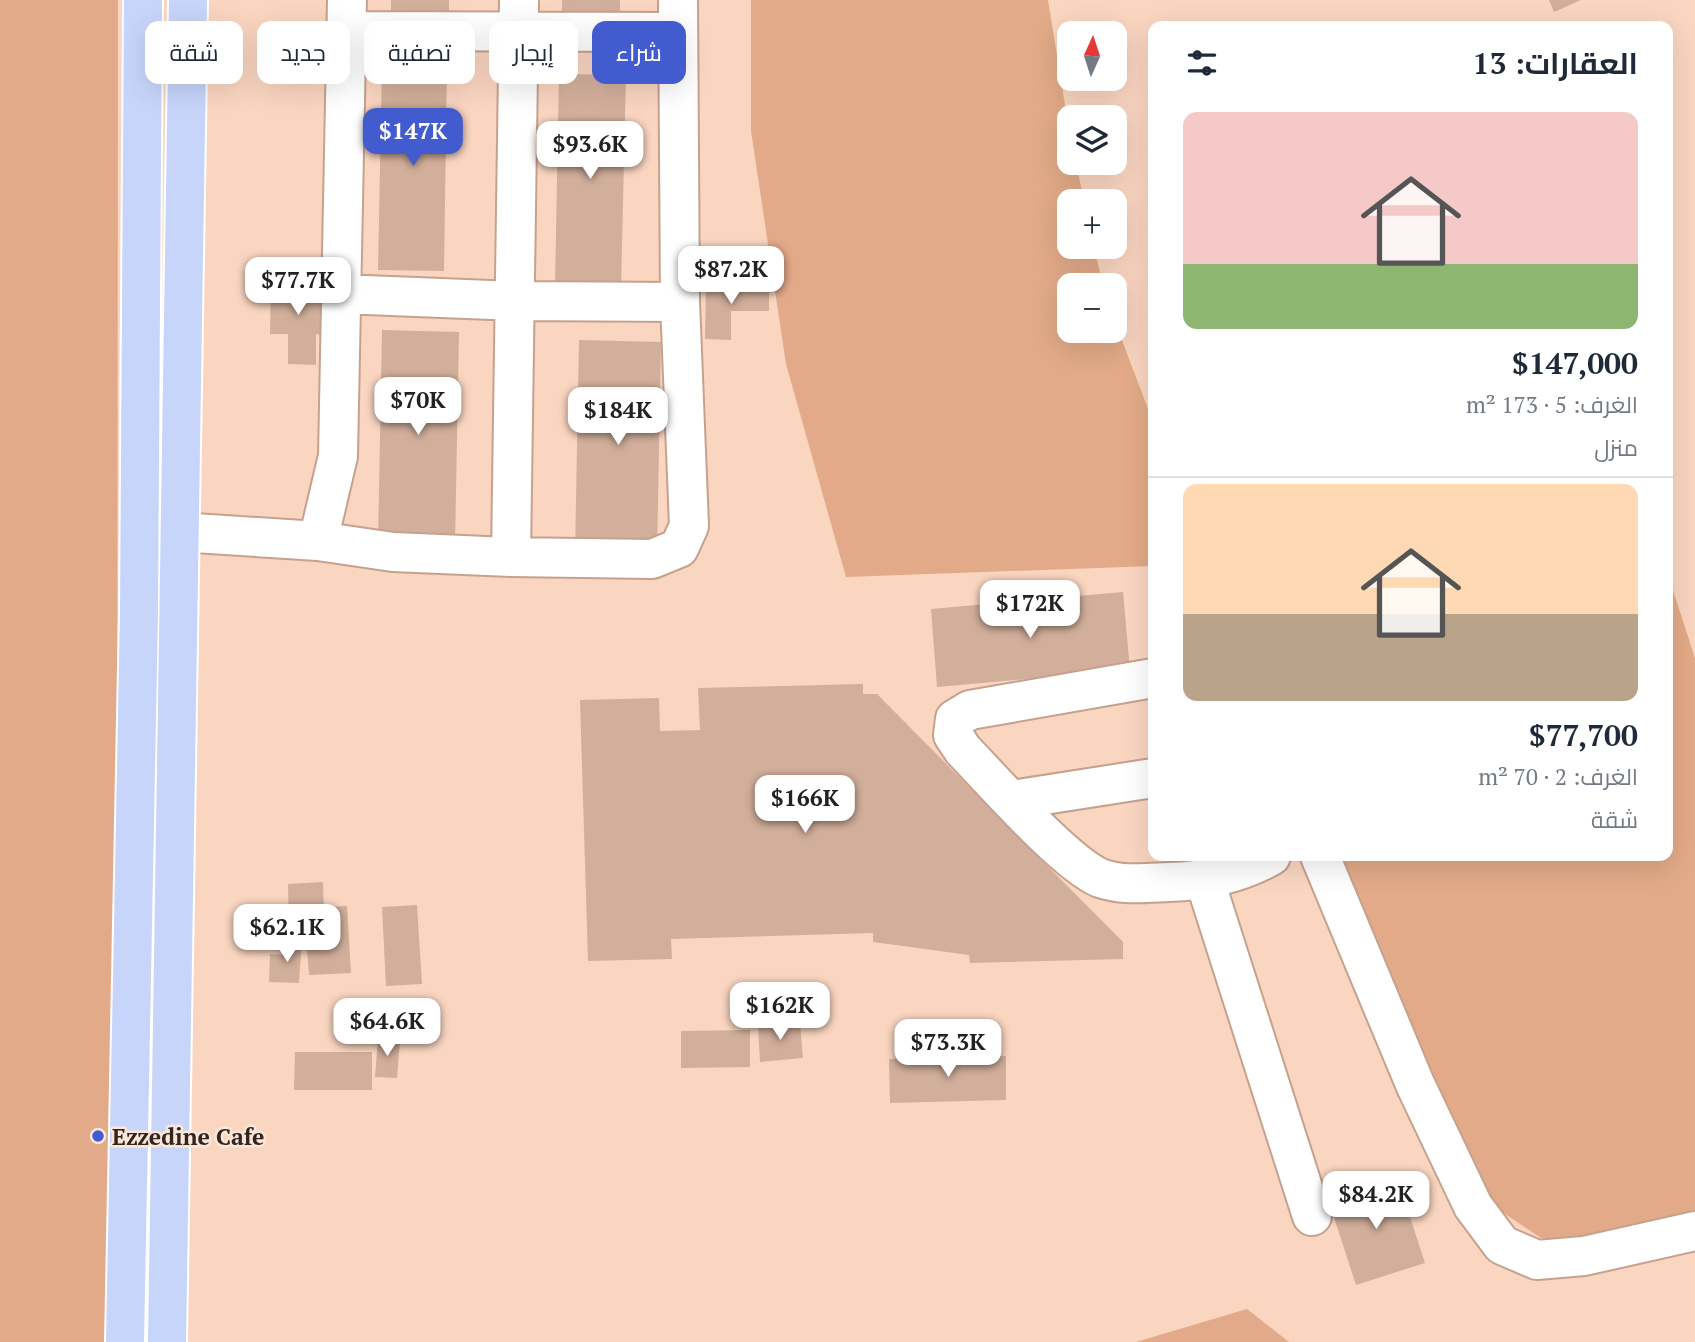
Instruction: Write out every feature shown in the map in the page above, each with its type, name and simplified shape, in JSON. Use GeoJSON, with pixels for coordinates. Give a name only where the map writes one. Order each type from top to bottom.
{"type":"FeatureCollection","features":[{"type":"Feature","properties":{"kind":"main road"},"geometry":{"type":"LineString","coordinates":[[125,1342],[140,533],[144,0]]}},
{"type":"Feature","properties":{"kind":"main road"},"geometry":{"type":"LineString","coordinates":[[167,1342],[188,0]]}},
{"type":"Feature","properties":{"kind":"lane"},"geometry":{"type":"LineString","coordinates":[[140,533],[179,532],[318,541],[393,552],[511,556],[652,559],[679,548],[689,526],[680,302],[678,16],[346,15],[338,456],[318,541]]}},
{"type":"Feature","properties":{"kind":"lane"},"geometry":{"type":"LineString","coordinates":[[511,556],[519,16]]}},
{"type":"Feature","properties":{"kind":"lane"},"geometry":{"type":"LineString","coordinates":[[341,295],[515,301],[680,302]]}},
{"type":"Feature","properties":{"kind":"lane"},"geometry":{"type":"LineString","coordinates":[[1148,679],[970,710],[955,719],[953,735],[963,750],[1069,856],[1098,877],[1119,883],[1205,881],[1262,861]]}},
{"type":"Feature","properties":{"kind":"lane"},"geometry":{"type":"LineString","coordinates":[[1012,800],[1148,779]]}},
{"type":"Feature","properties":{"kind":"lane"},"geometry":{"type":"LineString","coordinates":[[1322,861],[1415,1083],[1474,1206],[1502,1245],[1537,1260],[1584,1256],[1695,1231]]}},
{"type":"Feature","properties":{"kind":"lane"},"geometry":{"type":"LineString","coordinates":[[1205,881],[1311,1216]]}},
{"type":"Feature","properties":{"kind":"shaded area"},"geometry":{"type":"Polygon","coordinates":[[[0,0],[118,0],[117,1118],[114,1342],[0,1342],[0,0]]]}},
{"type":"Feature","properties":{"kind":"shaded area"},"geometry":{"type":"Polygon","coordinates":[[[751,0],[1048,0],[1057,56],[1057,91],[1063,91],[1065,105],[1057,105],[1057,175],[1079,175],[1081,189],[1057,189],[1057,259],[1097,259],[1100,273],[1057,273],[1057,343],[1123,343],[1148,409],[1148,566],[846,577],[786,364],[751,131],[751,0]]]}},
{"type":"Feature","properties":{"kind":"shaded area"},"geometry":{"type":"Polygon","coordinates":[[[1673,590],[1695,658],[1695,1223],[1568,1256],[1431,1165],[1319,861],[1673,861],[1673,590]]]}},
{"type":"Feature","properties":{"kind":"shaded area"},"geometry":{"type":"Polygon","coordinates":[[[1247,1309],[1289,1342],[1136,1342],[1247,1309]]]}},
{"type":"Feature","properties":{"kind":"building"},"geometry":{"type":"Polygon","coordinates":[[[391,0],[449,0],[449,21],[391,21],[391,0]]]}},
{"type":"Feature","properties":{"kind":"building"},"geometry":{"type":"Polygon","coordinates":[[[562,0],[620,0],[620,20],[562,19],[562,0]]]}},
{"type":"Feature","properties":{"kind":"building"},"geometry":{"type":"Polygon","coordinates":[[[1549,0],[1581,0],[1554,12],[1549,0]]]}},
{"type":"Feature","properties":{"kind":"building"},"geometry":{"type":"Polygon","coordinates":[[[578,74],[592,74],[592,84],[626,84],[621,288],[555,287],[559,84],[578,84],[578,74]]]}},
{"type":"Feature","properties":{"kind":"building"},"geometry":{"type":"Polygon","coordinates":[[[382,84],[447,84],[444,271],[378,270],[382,84]]]}},
{"type":"Feature","properties":{"kind":"building"},"geometry":{"type":"Polygon","coordinates":[[[271,280],[323,281],[322,335],[316,334],[316,365],[288,364],[288,334],[270,334],[271,280]]]}},
{"type":"Feature","properties":{"kind":"building"},"geometry":{"type":"Polygon","coordinates":[[[706,284],[769,285],[769,311],[731,311],[731,340],[705,339],[706,284]]]}},
{"type":"Feature","properties":{"kind":"building"},"geometry":{"type":"Polygon","coordinates":[[[382,330],[459,332],[455,545],[378,543],[382,330]]]}},
{"type":"Feature","properties":{"kind":"building"},"geometry":{"type":"Polygon","coordinates":[[[579,340],[661,342],[657,555],[575,553],[579,340]]]}},
{"type":"Feature","properties":{"kind":"building"},"geometry":{"type":"Polygon","coordinates":[[[1123,592],[1130,670],[937,687],[931,609],[1123,592]]]}},
{"type":"Feature","properties":{"kind":"building"},"geometry":{"type":"Polygon","coordinates":[[[863,684],[863,694],[877,694],[1123,942],[1123,959],[970,963],[969,955],[873,942],[873,933],[671,939],[672,959],[588,961],[580,700],[659,698],[660,731],[700,730],[698,688],[863,684]]]}},
{"type":"Feature","properties":{"kind":"building"},"geometry":{"type":"Polygon","coordinates":[[[323,882],[325,944],[307,945],[307,931],[289,931],[288,884],[323,882]]]}},
{"type":"Feature","properties":{"kind":"building"},"geometry":{"type":"Polygon","coordinates":[[[417,905],[422,984],[386,986],[382,907],[417,905]]]}},
{"type":"Feature","properties":{"kind":"building"},"geometry":{"type":"Polygon","coordinates":[[[347,906],[351,973],[309,975],[307,949],[332,947],[330,907],[347,906]]]}},
{"type":"Feature","properties":{"kind":"building"},"geometry":{"type":"Polygon","coordinates":[[[289,937],[302,938],[299,983],[269,982],[270,954],[288,955],[289,937]]]}},
{"type":"Feature","properties":{"kind":"building"},"geometry":{"type":"Polygon","coordinates":[[[800,1023],[803,1058],[760,1062],[758,1026],[800,1023]]]}},
{"type":"Feature","properties":{"kind":"building"},"geometry":{"type":"Polygon","coordinates":[[[750,1030],[750,1067],[681,1068],[681,1031],[750,1030]]]}},
{"type":"Feature","properties":{"kind":"building"},"geometry":{"type":"Polygon","coordinates":[[[378,1038],[400,1040],[397,1078],[375,1077],[378,1038]]]}},
{"type":"Feature","properties":{"kind":"building"},"geometry":{"type":"Polygon","coordinates":[[[295,1052],[372,1052],[372,1090],[294,1090],[295,1052]]]}},
{"type":"Feature","properties":{"kind":"building"},"geometry":{"type":"Polygon","coordinates":[[[1006,1056],[1006,1100],[890,1103],[889,1059],[1006,1056]]]}},
{"type":"Feature","properties":{"kind":"building"},"geometry":{"type":"Polygon","coordinates":[[[1397,1177],[1425,1263],[1356,1285],[1328,1199],[1397,1177]]]}},
{"type":"Feature","properties":{"kind":"place","name":"Ezzedine Cafe"},"geometry":{"type":"Point","coordinates":[98,1136]}}]}
